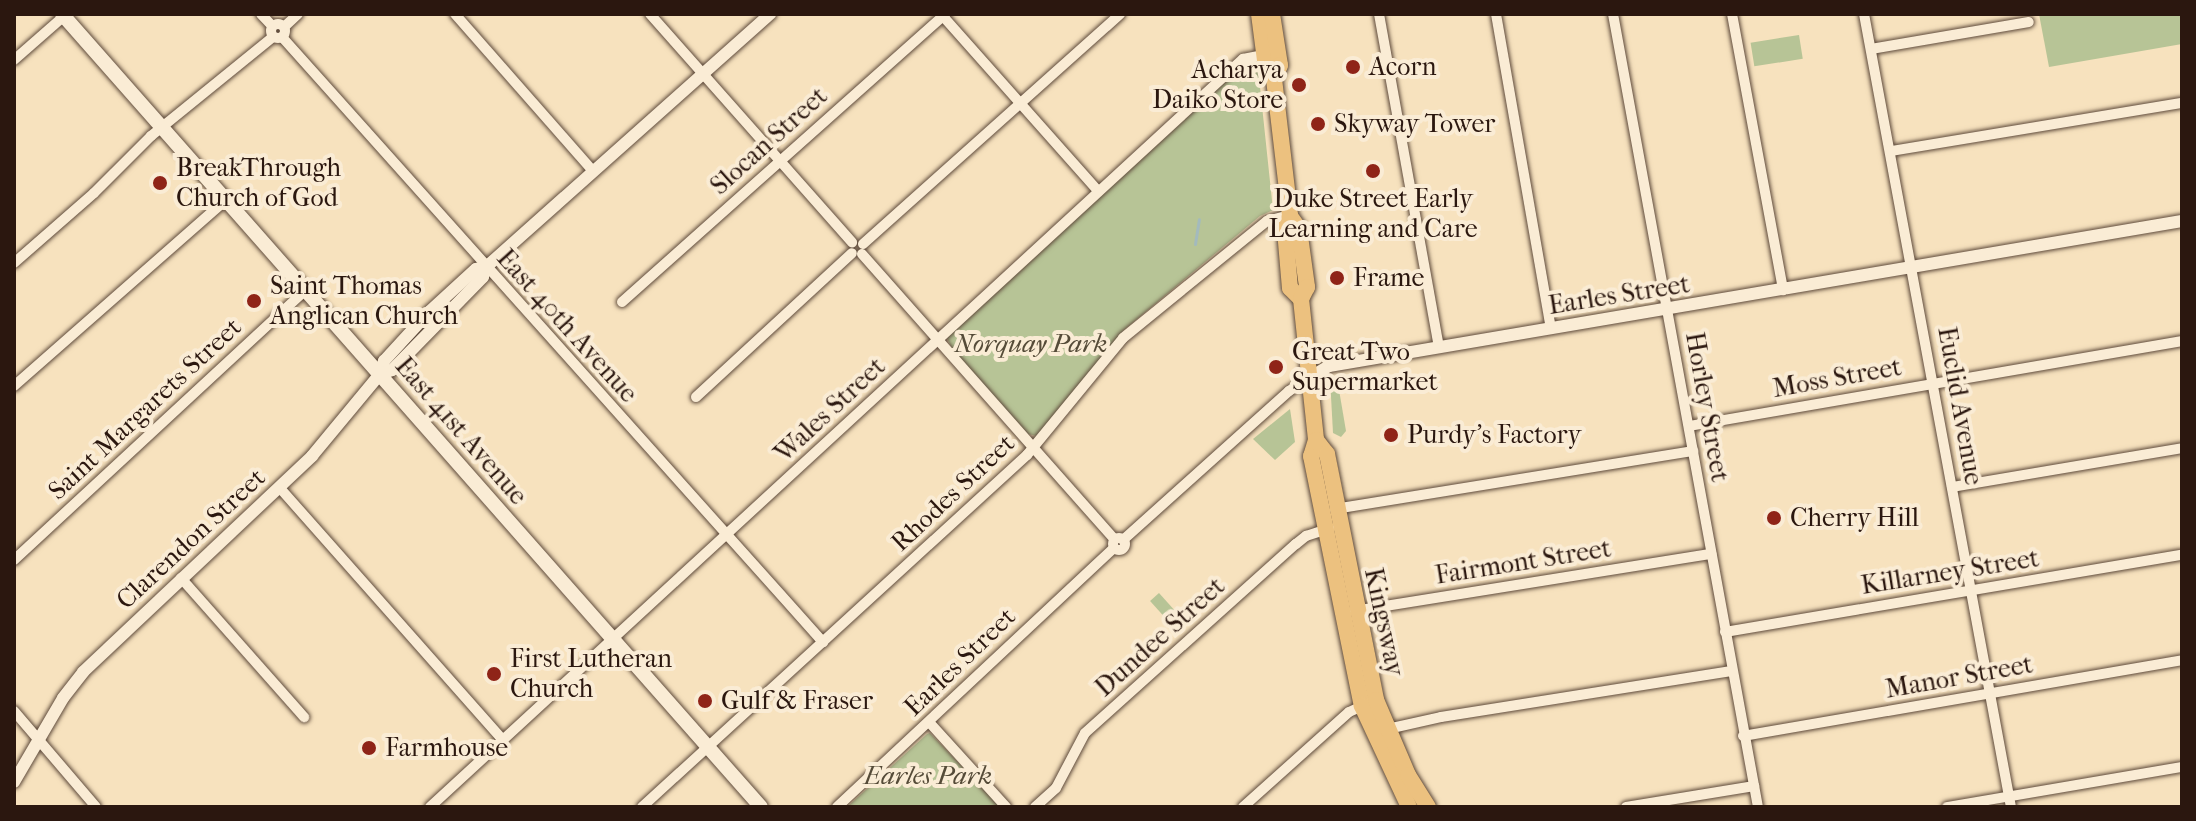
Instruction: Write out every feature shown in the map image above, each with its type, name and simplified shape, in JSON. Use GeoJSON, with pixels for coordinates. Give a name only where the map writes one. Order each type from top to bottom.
{"type":"FeatureCollection","features":[{"type":"Feature","properties":{"kind":"main road","name":"Kingsway"},"geometry":{"type":"LineString","coordinates":[[1259,14],[1266,68],[1274,79],[1290,216],[1285,230],[1290,288],[1301,299],[1316,440],[1327,454],[1331,519],[1369,703],[1409,807]]}},
{"type":"Feature","properties":{"kind":"main road","name":"Kingsway"},"geometry":{"type":"LineString","coordinates":[[1272,14],[1280,65],[1274,79]]}},
{"type":"Feature","properties":{"kind":"main road","name":"East 41st Avenue"},"geometry":{"type":"LineString","coordinates":[[63,15],[761,807]]}},
{"type":"Feature","properties":{"kind":"main road","name":"Kingsway"},"geometry":{"type":"LineString","coordinates":[[1380,732],[1428,807]]}},
{"type":"Feature","properties":{"kind":"street","name":"East 40th Avenue"},"geometry":{"type":"LineString","coordinates":[[261,14],[485,268],[823,642]]}},
{"type":"Feature","properties":{"kind":"street"},"geometry":{"type":"LineString","coordinates":[[14,263],[163,127],[298,14]]}},
{"type":"Feature","properties":{"kind":"street"},"geometry":{"type":"LineString","coordinates":[[455,14],[593,171]]}},
{"type":"Feature","properties":{"kind":"street"},"geometry":{"type":"LineString","coordinates":[[650,14],[1117,542]]}},
{"type":"Feature","properties":{"kind":"street","name":"Clarendon Street"},"geometry":{"type":"LineString","coordinates":[[14,782],[37,739],[83,672],[279,487],[347,418],[380,374],[392,370],[483,277],[485,268],[770,14]]}},
{"type":"Feature","properties":{"kind":"street"},"geometry":{"type":"LineString","coordinates":[[696,397],[857,248],[1120,14]]}},
{"type":"Feature","properties":{"kind":"street"},"geometry":{"type":"LineString","coordinates":[[1379,14],[1439,347]]}},
{"type":"Feature","properties":{"kind":"street"},"geometry":{"type":"LineString","coordinates":[[1496,14],[1551,328]]}},
{"type":"Feature","properties":{"kind":"street","name":"Horley Street"},"geometry":{"type":"LineString","coordinates":[[1613,14],[1758,807]]}},
{"type":"Feature","properties":{"kind":"street"},"geometry":{"type":"LineString","coordinates":[[1732,14],[1783,290]]}},
{"type":"Feature","properties":{"kind":"street","name":"Euclid Avenue"},"geometry":{"type":"LineString","coordinates":[[1864,14],[2010,802]]}},
{"type":"Feature","properties":{"kind":"street"},"geometry":{"type":"LineString","coordinates":[[14,60],[63,15]]}},
{"type":"Feature","properties":{"kind":"street"},"geometry":{"type":"LineString","coordinates":[[943,15],[1098,191]]}},
{"type":"Feature","properties":{"kind":"street","name":"Slocan Street"},"geometry":{"type":"LineString","coordinates":[[622,302],[943,15]]}},
{"type":"Feature","properties":{"kind":"street"},"geometry":{"type":"LineString","coordinates":[[1871,49],[2029,22]]}},
{"type":"Feature","properties":{"kind":"street","name":"Wales Street"},"geometry":{"type":"LineString","coordinates":[[435,805],[1243,59],[1264,55]]}},
{"type":"Feature","properties":{"kind":"street"},"geometry":{"type":"LineString","coordinates":[[1891,151],[2182,103]]}},
{"type":"Feature","properties":{"kind":"street"},"geometry":{"type":"LineString","coordinates":[[14,386],[226,200]]}},
{"type":"Feature","properties":{"kind":"street","name":"Rhodes Street"},"geometry":{"type":"LineString","coordinates":[[642,807],[1034,448],[1117,344],[1267,221],[1290,216]]}},
{"type":"Feature","properties":{"kind":"street","name":"Earles Street"},"geometry":{"type":"LineString","coordinates":[[837,807],[1117,542],[1289,391],[1329,366],[2182,221]]}},
{"type":"Feature","properties":{"kind":"street","name":"Saint Margarets Street"},"geometry":{"type":"LineString","coordinates":[[14,560],[306,290]]}},
{"type":"Feature","properties":{"kind":"street","name":"Moss Street"},"geometry":{"type":"LineString","coordinates":[[1689,426],[2182,341]]}},
{"type":"Feature","properties":{"kind":"street"},"geometry":{"type":"LineString","coordinates":[[1952,487],[2182,448]]}},
{"type":"Feature","properties":{"kind":"street"},"geometry":{"type":"LineString","coordinates":[[1331,519],[1693,451]]}},
{"type":"Feature","properties":{"kind":"street"},"geometry":{"type":"LineString","coordinates":[[279,487],[503,740]]}},
{"type":"Feature","properties":{"kind":"street","name":"Dundee Street"},"geometry":{"type":"LineString","coordinates":[[1035,807],[1065,775],[1085,733],[1296,544],[1331,519]]}},
{"type":"Feature","properties":{"kind":"street","name":"Fairmont Street"},"geometry":{"type":"LineString","coordinates":[[1350,612],[1711,554]]}},
{"type":"Feature","properties":{"kind":"street","name":"Killarney Street"},"geometry":{"type":"LineString","coordinates":[[1725,632],[2182,555]]}},
{"type":"Feature","properties":{"kind":"street"},"geometry":{"type":"LineString","coordinates":[[181,578],[304,717]]}},
{"type":"Feature","properties":{"kind":"street","name":"Manor Street"},"geometry":{"type":"LineString","coordinates":[[1743,736],[2182,660]]}},
{"type":"Feature","properties":{"kind":"street"},"geometry":{"type":"LineString","coordinates":[[1380,732],[1441,717],[1731,671]]}},
{"type":"Feature","properties":{"kind":"street"},"geometry":{"type":"LineString","coordinates":[[1243,807],[1349,712],[1369,703]]}},
{"type":"Feature","properties":{"kind":"street"},"geometry":{"type":"LineString","coordinates":[[14,711],[96,807]]}},
{"type":"Feature","properties":{"kind":"street"},"geometry":{"type":"LineString","coordinates":[[929,722],[1006,807]]}},
{"type":"Feature","properties":{"kind":"street"},"geometry":{"type":"LineString","coordinates":[[1947,807],[2010,802],[2182,767]]}},
{"type":"Feature","properties":{"kind":"street"},"geometry":{"type":"LineString","coordinates":[[1626,807],[1754,786]]}},
{"type":"Feature","properties":{"kind":"green space"},"geometry":{"type":"Polygon","coordinates":[[[2039,14],[2182,14],[2182,44],[2049,67],[2039,14]]]}},
{"type":"Feature","properties":{"kind":"green space"},"geometry":{"type":"Polygon","coordinates":[[[1799,35],[1803,59],[1754,66],[1751,43],[1799,35]]]}},
{"type":"Feature","properties":{"kind":"green space","name":"Norquay Park"},"geometry":{"type":"Polygon","coordinates":[[[1252,63],[1258,68],[1273,210],[1260,216],[1124,330],[1037,436],[1028,434],[954,353],[947,338],[1244,65],[1252,63]]]}},
{"type":"Feature","properties":{"kind":"green space"},"geometry":{"type":"Polygon","coordinates":[[[1330,378],[1337,378],[1346,431],[1341,437],[1333,433],[1330,378]]]}},
{"type":"Feature","properties":{"kind":"green space"},"geometry":{"type":"Polygon","coordinates":[[[1290,409],[1295,442],[1275,460],[1253,439],[1290,409]]]}},
{"type":"Feature","properties":{"kind":"green space"},"geometry":{"type":"Polygon","coordinates":[[[1159,593],[1187,624],[1178,632],[1150,601],[1159,593]]]}},
{"type":"Feature","properties":{"kind":"green space","name":"Earles Park"},"geometry":{"type":"Polygon","coordinates":[[[930,733],[1001,807],[847,807],[927,734],[930,733]]]}},
{"type":"Feature","properties":{"kind":"waterway"},"geometry":{"type":"LineString","coordinates":[[1195,244],[1199,219]]}},
{"type":"Feature","properties":{"kind":"place","name":"Acorn"},"geometry":{"type":"Point","coordinates":[1353,67]}},
{"type":"Feature","properties":{"kind":"place","name":"Acharya Daiko Store"},"geometry":{"type":"Point","coordinates":[1299,85]}},
{"type":"Feature","properties":{"kind":"place","name":"Skyway Tower"},"geometry":{"type":"Point","coordinates":[1318,124]}},
{"type":"Feature","properties":{"kind":"place","name":"Duke Street Early Learning and Care"},"geometry":{"type":"Point","coordinates":[1373,171]}},
{"type":"Feature","properties":{"kind":"place","name":"BreakThrough Church of God"},"geometry":{"type":"Point","coordinates":[160,183]}},
{"type":"Feature","properties":{"kind":"place","name":"Frame"},"geometry":{"type":"Point","coordinates":[1337,278]}},
{"type":"Feature","properties":{"kind":"place","name":"Saint Thomas Anglican Church"},"geometry":{"type":"Point","coordinates":[254,301]}},
{"type":"Feature","properties":{"kind":"place","name":"Great Two Supermarket"},"geometry":{"type":"Point","coordinates":[1276,367]}},
{"type":"Feature","properties":{"kind":"place","name":"Purdy's Factory"},"geometry":{"type":"Point","coordinates":[1391,435]}},
{"type":"Feature","properties":{"kind":"place","name":"Cherry Hill"},"geometry":{"type":"Point","coordinates":[1774,518]}},
{"type":"Feature","properties":{"kind":"place","name":"First Lutheran Church"},"geometry":{"type":"Point","coordinates":[494,674]}},
{"type":"Feature","properties":{"kind":"place","name":"Gulf & Fraser"},"geometry":{"type":"Point","coordinates":[705,701]}},
{"type":"Feature","properties":{"kind":"place","name":"Farmhouse"},"geometry":{"type":"Point","coordinates":[369,748]}}]}
